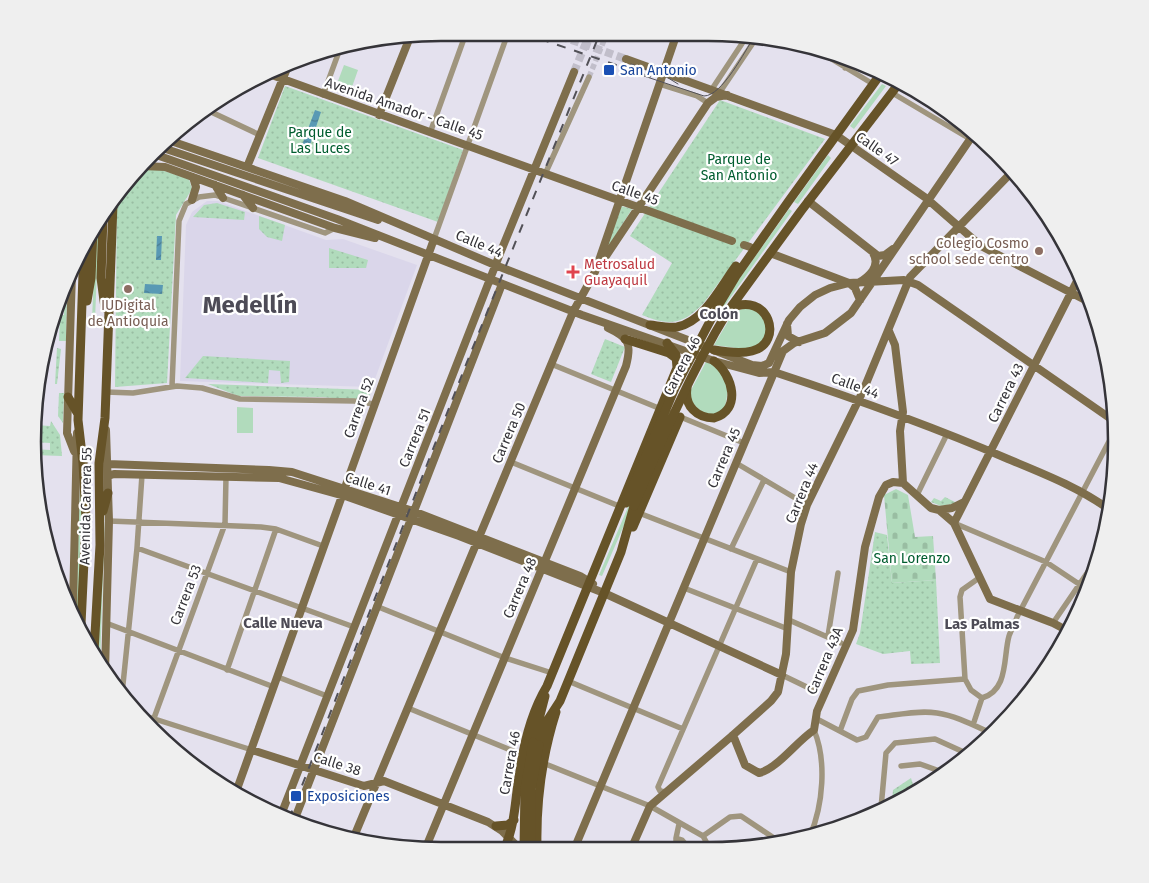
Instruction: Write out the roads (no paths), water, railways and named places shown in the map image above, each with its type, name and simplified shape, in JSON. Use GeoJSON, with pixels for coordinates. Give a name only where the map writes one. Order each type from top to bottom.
{"type":"FeatureCollection","features":[{"type":"Feature","properties":{"kind":"main road","name":"Carrera 46"},"geometry":{"type":"LineString","coordinates":[[630,507],[674,388],[718,306],[736,276],[877,79]]}},
{"type":"Feature","properties":{"kind":"main road","name":"Carrera 46"},"geometry":{"type":"LineString","coordinates":[[507,842],[514,820],[523,755],[538,700],[552,673],[585,587],[604,547],[630,507],[687,386],[728,310],[808,201],[895,88]]}},
{"type":"Feature","properties":{"kind":"main road","name":"Carrera 46"},"geometry":{"type":"LineString","coordinates":[[650,325],[673,327],[692,320],[702,312],[747,246],[788,202]]}},
{"type":"Feature","properties":{"kind":"main road","name":"Avenida Carrera 55"},"geometry":{"type":"LineString","coordinates":[[95,641],[98,576],[104,520],[99,463],[105,418],[113,214]]}},
{"type":"Feature","properties":{"kind":"main road","name":"Avenida Carrera 55"},"geometry":{"type":"LineString","coordinates":[[103,228],[101,278],[107,330]]}},
{"type":"Feature","properties":{"kind":"main road","name":"Avenida Carrera 55"},"geometry":{"type":"LineString","coordinates":[[82,328],[91,278],[92,246]]}},
{"type":"Feature","properties":{"kind":"main road","name":"Avenida Carrera 55"},"geometry":{"type":"LineString","coordinates":[[82,616],[84,576],[84,478],[78,418],[84,263]]}},
{"type":"Feature","properties":{"kind":"main road"},"geometry":{"type":"LineString","coordinates":[[714,350],[751,351],[762,345],[769,335],[768,318],[760,308],[748,304],[728,310]]}},
{"type":"Feature","properties":{"kind":"main road"},"geometry":{"type":"LineString","coordinates":[[625,339],[669,353],[677,360]]}},
{"type":"Feature","properties":{"kind":"main road","name":"Carrera 46"},"geometry":{"type":"LineString","coordinates":[[537,842],[536,822],[543,763],[560,701],[621,552],[630,507],[660,409],[677,368],[677,360],[667,343]]}},
{"type":"Feature","properties":{"kind":"main road"},"geometry":{"type":"LineString","coordinates":[[687,386],[686,398],[692,409],[702,416],[714,418],[725,412],[732,392],[727,372],[714,361]]}},
{"type":"Feature","properties":{"kind":"main road"},"geometry":{"type":"LineString","coordinates":[[68,397],[78,418]]}},
{"type":"Feature","properties":{"kind":"main road"},"geometry":{"type":"LineString","coordinates":[[630,507],[680,417]]}},
{"type":"Feature","properties":{"kind":"main road"},"geometry":{"type":"LineString","coordinates":[[104,520],[108,493]]}},
{"type":"Feature","properties":{"kind":"main road","name":"Carrera 46"},"geometry":{"type":"LineString","coordinates":[[524,842],[525,789],[536,744],[546,686]]}},
{"type":"Feature","properties":{"kind":"main road","name":"Carrera 46"},"geometry":{"type":"LineString","coordinates":[[531,842],[531,796],[536,744],[547,721],[560,701]]}},
{"type":"Feature","properties":{"kind":"main road"},"geometry":{"type":"LineString","coordinates":[[496,826],[508,825],[514,820],[522,828],[531,828],[536,822]]}},
{"type":"Feature","properties":{"kind":"street"},"geometry":{"type":"LineString","coordinates":[[430,133],[463,41]]}},
{"type":"Feature","properties":{"kind":"street","name":"Carrera 52"},"geometry":{"type":"LineString","coordinates":[[238,786],[342,492],[469,146],[505,41]]}},
{"type":"Feature","properties":{"kind":"street","name":"Carrera 50"},"geometry":{"type":"LineString","coordinates":[[356,832],[573,312],[595,272],[674,41]]}},
{"type":"Feature","properties":{"kind":"street"},"geometry":{"type":"LineString","coordinates":[[378,115],[408,43]]}},
{"type":"Feature","properties":{"kind":"street"},"geometry":{"type":"LineString","coordinates":[[720,92],[744,43]]}},
{"type":"Feature","properties":{"kind":"street"},"geometry":{"type":"LineString","coordinates":[[595,272],[708,103],[720,92],[752,44]]}},
{"type":"Feature","properties":{"kind":"street"},"geometry":{"type":"LineString","coordinates":[[323,95],[338,55]]}},
{"type":"Feature","properties":{"kind":"street","name":"Calle 47"},"geometry":{"type":"LineString","coordinates":[[626,59],[836,135],[928,200],[987,250],[1081,299]]}},
{"type":"Feature","properties":{"kind":"street"},"geometry":{"type":"LineString","coordinates":[[835,62],[873,84]]}},
{"type":"Feature","properties":{"kind":"street","name":"Carrera 51"},"geometry":{"type":"LineString","coordinates":[[283,809],[533,168],[574,72]]}},
{"type":"Feature","properties":{"kind":"street"},"geometry":{"type":"LineString","coordinates":[[247,167],[285,73]]}},
{"type":"Feature","properties":{"kind":"street","name":"Avenida Amador - Calle 45"},"geometry":{"type":"LineString","coordinates":[[276,77],[378,115],[533,168]]}},
{"type":"Feature","properties":{"kind":"street"},"geometry":{"type":"LineString","coordinates":[[546,172],[589,77]]}},
{"type":"Feature","properties":{"kind":"street"},"geometry":{"type":"LineString","coordinates":[[659,84],[697,96],[708,103]]}},
{"type":"Feature","properties":{"kind":"street"},"geometry":{"type":"LineString","coordinates":[[894,94],[956,128]]}},
{"type":"Feature","properties":{"kind":"street"},"geometry":{"type":"LineString","coordinates":[[213,113],[260,135]]}},
{"type":"Feature","properties":{"kind":"street","name":"Carrera 45"},"geometry":{"type":"LineString","coordinates":[[577,842],[785,348],[817,337],[838,325],[851,313],[970,140]]}},
{"type":"Feature","properties":{"kind":"street","name":"Calle 44"},"geometry":{"type":"LineString","coordinates":[[176,143],[345,201],[407,229]]}},
{"type":"Feature","properties":{"kind":"street","name":"Calle 44"},"geometry":{"type":"LineString","coordinates":[[168,150],[338,208],[407,229],[752,365],[766,365],[772,358],[787,324]]}},
{"type":"Feature","properties":{"kind":"street","name":"Calle 44"},"geometry":{"type":"LineString","coordinates":[[159,157],[337,218],[573,312],[667,343],[714,361],[759,373],[774,372],[859,400],[991,451],[1083,491],[1102,505]]}},
{"type":"Feature","properties":{"kind":"street","name":"Calle 44"},"geometry":{"type":"LineString","coordinates":[[151,166],[159,166],[193,177],[335,228],[402,245]]}},
{"type":"Feature","properties":{"kind":"street","name":"Calle 45"},"geometry":{"type":"LineString","coordinates":[[533,168],[732,241]]}},
{"type":"Feature","properties":{"kind":"street"},"geometry":{"type":"LineString","coordinates":[[172,386],[179,221],[182,210],[192,200],[196,187],[193,177]]}},
{"type":"Feature","properties":{"kind":"street","name":"Carrera 44"},"geometry":{"type":"LineString","coordinates":[[634,842],[650,806],[733,736],[775,696],[782,676],[789,620],[791,572],[807,505],[859,400],[909,280],[1007,177]]}},
{"type":"Feature","properties":{"kind":"street"},"geometry":{"type":"LineString","coordinates":[[215,185],[223,198]]}},
{"type":"Feature","properties":{"kind":"street","name":"Calle 44"},"geometry":{"type":"LineString","coordinates":[[192,200],[209,195],[223,198],[325,233],[335,228]]}},
{"type":"Feature","properties":{"kind":"street"},"geometry":{"type":"LineString","coordinates":[[243,195],[253,208]]}},
{"type":"Feature","properties":{"kind":"street"},"geometry":{"type":"LineString","coordinates":[[808,201],[872,252],[877,259],[876,266],[858,283]]}},
{"type":"Feature","properties":{"kind":"street"},"geometry":{"type":"LineString","coordinates":[[872,252],[882,256],[898,244]]}},
{"type":"Feature","properties":{"kind":"street"},"geometry":{"type":"LineString","coordinates":[[770,253],[849,283],[855,288],[860,300]]}},
{"type":"Feature","properties":{"kind":"street"},"geometry":{"type":"LineString","coordinates":[[799,342],[788,336],[787,324],[800,307],[815,296],[830,288],[849,283],[909,280],[1034,364],[1107,416]]}},
{"type":"Feature","properties":{"kind":"street","name":"Carrera 51"},"geometry":{"type":"LineString","coordinates":[[296,814],[502,284]]}},
{"type":"Feature","properties":{"kind":"street","name":"Carrera 43"},"geometry":{"type":"LineString","coordinates":[[954,523],[1075,284]]}},
{"type":"Feature","properties":{"kind":"street"},"geometry":{"type":"LineString","coordinates":[[71,289],[67,433],[75,452]]}},
{"type":"Feature","properties":{"kind":"street","name":"Calle 44"},"geometry":{"type":"LineString","coordinates":[[582,315],[621,334],[625,339]]}},
{"type":"Feature","properties":{"kind":"street"},"geometry":{"type":"LineString","coordinates":[[889,331],[895,345],[902,418],[900,432],[903,483],[931,508],[939,510],[952,508],[964,502]]}},
{"type":"Feature","properties":{"kind":"street","name":"Carrera 48"},"geometry":{"type":"LineString","coordinates":[[428,841],[616,390],[630,350],[625,339]]}},
{"type":"Feature","properties":{"kind":"street"},"geometry":{"type":"LineString","coordinates":[[552,364],[744,443]]}},
{"type":"Feature","properties":{"kind":"street"},"geometry":{"type":"LineString","coordinates":[[106,392],[133,393],[172,386],[202,388],[240,399],[354,401],[374,404]]}},
{"type":"Feature","properties":{"kind":"street"},"geometry":{"type":"LineString","coordinates":[[73,597],[75,452],[78,418]]}},
{"type":"Feature","properties":{"kind":"street"},"geometry":{"type":"LineString","coordinates":[[105,418],[108,493]]}},
{"type":"Feature","properties":{"kind":"street"},"geometry":{"type":"LineString","coordinates":[[917,495],[947,434]]}},
{"type":"Feature","properties":{"kind":"street"},"geometry":{"type":"LineString","coordinates":[[973,725],[982,698],[993,692],[1002,678],[1009,636],[1108,443]]}},
{"type":"Feature","properties":{"kind":"street"},"geometry":{"type":"LineString","coordinates":[[511,462],[575,488],[630,507],[704,539],[791,572]]}},
{"type":"Feature","properties":{"kind":"street"},"geometry":{"type":"LineString","coordinates":[[736,463],[807,505]]}},
{"type":"Feature","properties":{"kind":"street","name":"Calle 41"},"geometry":{"type":"LineString","coordinates":[[108,464],[292,472],[342,492],[478,539],[543,565],[580,576],[585,587],[604,593],[669,622],[813,690]]}},
{"type":"Feature","properties":{"kind":"street"},"geometry":{"type":"LineString","coordinates":[[244,477],[251,474],[252,469]]}},
{"type":"Feature","properties":{"kind":"street","name":"Calle 41"},"geometry":{"type":"LineString","coordinates":[[108,476],[114,474],[285,478],[342,492]]}},
{"type":"Feature","properties":{"kind":"street"},"geometry":{"type":"LineString","coordinates":[[123,684],[130,632],[142,475]]}},
{"type":"Feature","properties":{"kind":"street","name":"Carrera 53"},"geometry":{"type":"LineString","coordinates":[[154,718],[225,524],[226,477]]}},
{"type":"Feature","properties":{"kind":"street"},"geometry":{"type":"LineString","coordinates":[[731,549],[764,480]]}},
{"type":"Feature","properties":{"kind":"street","name":"Carrera 43A"},"geometry":{"type":"LineString","coordinates":[[813,827],[822,769],[819,744],[814,730],[815,718],[853,630],[865,548],[879,497],[886,485],[893,482],[903,483]]}},
{"type":"Feature","properties":{"kind":"street"},"geometry":{"type":"LineString","coordinates":[[939,510],[954,523],[1046,562],[1079,583]]}},
{"type":"Feature","properties":{"kind":"street"},"geometry":{"type":"LineString","coordinates":[[105,658],[104,520],[225,524],[276,529],[323,546]]}},
{"type":"Feature","properties":{"kind":"street"},"geometry":{"type":"LineString","coordinates":[[954,523],[990,599],[1062,628]]}},
{"type":"Feature","properties":{"kind":"street"},"geometry":{"type":"LineString","coordinates":[[227,670],[276,529]]}},
{"type":"Feature","properties":{"kind":"street"},"geometry":{"type":"LineString","coordinates":[[137,548],[208,572],[354,627]]}},
{"type":"Feature","properties":{"kind":"street"},"geometry":{"type":"LineString","coordinates":[[666,792],[660,792],[658,787],[757,559]]}},
{"type":"Feature","properties":{"kind":"street"},"geometry":{"type":"LineString","coordinates":[[828,636],[838,573]]}},
{"type":"Feature","properties":{"kind":"street"},"geometry":{"type":"LineString","coordinates":[[1053,623],[1085,575]]}},
{"type":"Feature","properties":{"kind":"street"},"geometry":{"type":"LineString","coordinates":[[980,578],[962,590],[960,597],[965,679],[971,690],[982,698]]}},
{"type":"Feature","properties":{"kind":"street"},"geometry":{"type":"LineString","coordinates":[[684,588],[788,629]]}},
{"type":"Feature","properties":{"kind":"street"},"geometry":{"type":"LineString","coordinates":[[376,606],[504,658],[552,673]]}},
{"type":"Feature","properties":{"kind":"street"},"geometry":{"type":"LineString","coordinates":[[789,620],[841,643]]}},
{"type":"Feature","properties":{"kind":"street"},"geometry":{"type":"LineString","coordinates":[[106,624],[274,687]]}},
{"type":"Feature","properties":{"kind":"street"},"geometry":{"type":"LineString","coordinates":[[278,677],[327,696]]}},
{"type":"Feature","properties":{"kind":"street"},"geometry":{"type":"LineString","coordinates":[[840,731],[852,699],[858,691],[888,685],[965,679]]}},
{"type":"Feature","properties":{"kind":"street"},"geometry":{"type":"LineString","coordinates":[[568,681],[683,730]]}},
{"type":"Feature","properties":{"kind":"street"},"geometry":{"type":"LineString","coordinates":[[408,708],[523,755]]}},
{"type":"Feature","properties":{"kind":"street"},"geometry":{"type":"LineString","coordinates":[[815,718],[852,739],[862,739],[866,736],[878,717],[911,713],[936,713],[985,730]]}},
{"type":"Feature","properties":{"kind":"street","name":"Calle 38"},"geometry":{"type":"LineString","coordinates":[[154,718],[364,786],[384,781],[496,826],[514,842]]}},
{"type":"Feature","properties":{"kind":"street"},"geometry":{"type":"LineString","coordinates":[[733,736],[738,742],[745,765],[752,771],[759,772],[772,767],[800,740],[814,730]]}},
{"type":"Feature","properties":{"kind":"street"},"geometry":{"type":"LineString","coordinates":[[800,740],[808,739],[819,744]]}},
{"type":"Feature","properties":{"kind":"street"},"geometry":{"type":"LineString","coordinates":[[882,802],[886,752],[895,743],[935,740],[961,751]]}},
{"type":"Feature","properties":{"kind":"street"},"geometry":{"type":"LineString","coordinates":[[543,763],[650,806],[703,836],[706,842]]}},
{"type":"Feature","properties":{"kind":"street"},"geometry":{"type":"LineString","coordinates":[[901,766],[920,764],[936,770]]}},
{"type":"Feature","properties":{"kind":"street"},"geometry":{"type":"LineString","coordinates":[[703,836],[730,817],[741,816],[771,836]]}},
{"type":"Feature","properties":{"kind":"street"},"geometry":{"type":"LineString","coordinates":[[676,842],[679,824]]}},
{"type":"Feature","properties":{"kind":"street"},"geometry":{"type":"LineString","coordinates":[[676,838],[684,842]]}},
{"type":"Feature","properties":{"kind":"water"},"geometry":{"type":"Polygon","coordinates":[[[315,110],[321,112],[309,148],[302,145],[315,110]]]}},
{"type":"Feature","properties":{"kind":"water"},"geometry":{"type":"Polygon","coordinates":[[[157,236],[162,236],[161,260],[156,260],[157,236]]]}},
{"type":"Feature","properties":{"kind":"water"},"geometry":{"type":"Polygon","coordinates":[[[145,284],[163,285],[162,294],[144,293],[145,284]]]}},
{"type":"Feature","properties":{"kind":"tunnel"},"geometry":{"type":"LineString","coordinates":[[574,41],[626,59]]}},
{"type":"Feature","properties":{"kind":"tunnel"},"geometry":{"type":"LineString","coordinates":[[574,72],[587,41]]}},
{"type":"Feature","properties":{"kind":"tunnel"},"geometry":{"type":"LineString","coordinates":[[589,77],[604,41]]}},
{"type":"Feature","properties":{"kind":"tram line"},"geometry":{"type":"LineString","coordinates":[[629,71],[704,96],[718,89],[739,62],[750,44]]}},
{"type":"Feature","properties":{"kind":"tram line"},"geometry":{"type":"LineString","coordinates":[[631,64],[665,76],[678,84]]}},
{"type":"Feature","properties":{"kind":"railway"},"geometry":{"type":"LineString","coordinates":[[546,41],[657,79]]}},
{"type":"Feature","properties":{"kind":"railway"},"geometry":{"type":"LineString","coordinates":[[292,812],[465,367],[597,41]]}},
{"type":"Feature","properties":{"kind":"place","name":"San Antonio"},"geometry":{"type":"Point","coordinates":[609,70]}},
{"type":"Feature","properties":{"kind":"place","name":"Colegio Cosmo school sede centro"},"geometry":{"type":"Point","coordinates":[1039,251]}},
{"type":"Feature","properties":{"kind":"place","name":"Metrosalud Guayaquil"},"geometry":{"type":"Point","coordinates":[573,272]}},
{"type":"Feature","properties":{"kind":"place","name":"IUDigital de Antioquia"},"geometry":{"type":"Point","coordinates":[128,289]}},
{"type":"Feature","properties":{"kind":"place","name":"Exposiciones"},"geometry":{"type":"Point","coordinates":[296,796]}},
{"type":"Feature","properties":{"kind":"district","name":"Medellín"},"geometry":{"type":"Point","coordinates":[250,305]}},
{"type":"Feature","properties":{"kind":"district","name":"Colón"},"geometry":{"type":"Point","coordinates":[719,314]}},
{"type":"Feature","properties":{"kind":"district","name":"Calle Nueva"},"geometry":{"type":"Point","coordinates":[283,623]}},
{"type":"Feature","properties":{"kind":"district","name":"Las Palmas"},"geometry":{"type":"Point","coordinates":[982,624]}},
{"type":"Feature","properties":{"kind":"park label","name":"Parque de Las Luces"},"geometry":{"type":"Point","coordinates":[320,140]}},
{"type":"Feature","properties":{"kind":"park label","name":"Parque de San Antonio"},"geometry":{"type":"Point","coordinates":[739,168]}},
{"type":"Feature","properties":{"kind":"park label","name":"San Lorenzo"},"geometry":{"type":"Point","coordinates":[912,558]}}]}
